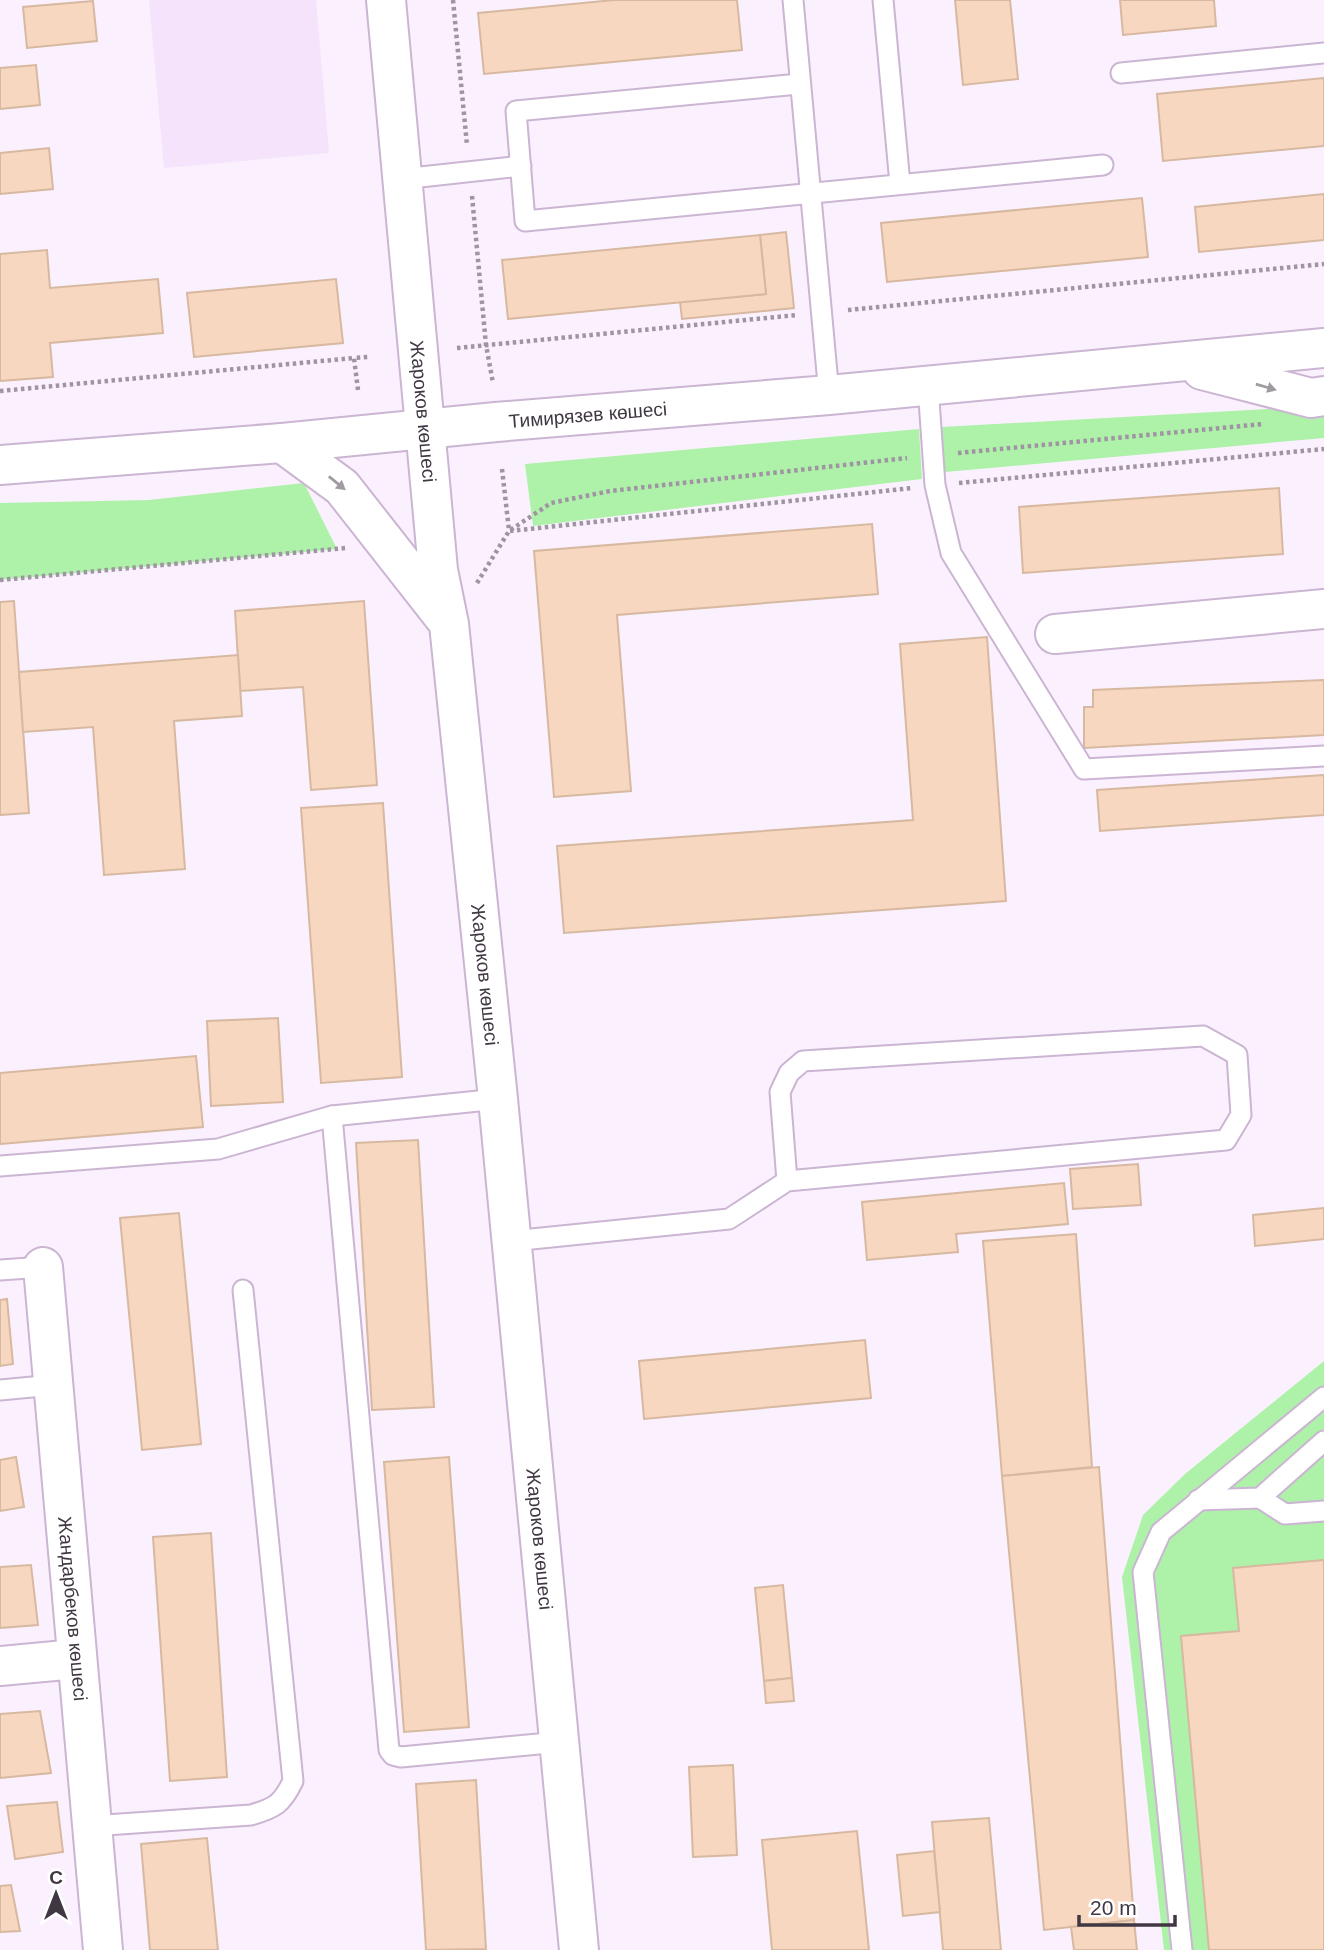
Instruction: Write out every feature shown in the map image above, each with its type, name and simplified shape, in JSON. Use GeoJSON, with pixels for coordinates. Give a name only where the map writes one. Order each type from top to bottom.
{"type":"FeatureCollection","features":[{"type":"Feature","properties":{"kind":"street","name":"Жароков көшесі"},"geometry":{"type":"LineString","coordinates":[[386,0],[438,570],[449,624],[498,1099],[579,1950]]}},
{"type":"Feature","properties":{"kind":"street","name":"Тимирязев көшесі"},"geometry":{"type":"LineString","coordinates":[[0,465],[828,395],[1324,348]]}},
{"type":"Feature","properties":{"kind":"street","name":"Тимирязев көшесі"},"geometry":{"type":"LineString","coordinates":[[1176,363],[1311,398],[1324,397]]}},
{"type":"Feature","properties":{"kind":"street"},"geometry":{"type":"LineString","coordinates":[[282,443],[342,487],[449,624]]}},
{"type":"Feature","properties":{"kind":"street"},"geometry":{"type":"LineString","coordinates":[[1055,634],[1324,609]]}},
{"type":"Feature","properties":{"kind":"street","name":"Жандарбеков көшесі"},"geometry":{"type":"LineString","coordinates":[[43,1266],[103,1950]]}},
{"type":"Feature","properties":{"kind":"street"},"geometry":{"type":"LineString","coordinates":[[0,1666],[76,1660]]}},
{"type":"Feature","properties":{"kind":"lane"},"geometry":{"type":"LineString","coordinates":[[793,0],[828,395]]}},
{"type":"Feature","properties":{"kind":"lane"},"geometry":{"type":"LineString","coordinates":[[883,0],[900,184]]}},
{"type":"Feature","properties":{"kind":"lane"},"geometry":{"type":"LineString","coordinates":[[1121,73],[1324,53]]}},
{"type":"Feature","properties":{"kind":"lane"},"geometry":{"type":"LineString","coordinates":[[799,84],[516,111],[526,220],[1103,165]]}},
{"type":"Feature","properties":{"kind":"lane"},"geometry":{"type":"LineString","coordinates":[[402,179],[521,166]]}},
{"type":"Feature","properties":{"kind":"lane"},"geometry":{"type":"LineString","coordinates":[[928,386],[935,485],[951,553],[1084,769],[1324,757]]}},
{"type":"Feature","properties":{"kind":"lane"},"geometry":{"type":"LineString","coordinates":[[512,1241],[729,1219],[787,1181],[1226,1140],[1241,1115],[1237,1055],[1203,1036],[803,1061],[789,1073],[780,1092],[787,1181]]}},
{"type":"Feature","properties":{"kind":"lane"},"geometry":{"type":"LineString","coordinates":[[0,1166],[218,1149],[332,1115],[498,1099]]}},
{"type":"Feature","properties":{"kind":"lane"},"geometry":{"type":"LineString","coordinates":[[332,1115],[389,1750],[393,1755],[401,1757],[559,1742]]}},
{"type":"Feature","properties":{"kind":"lane"},"geometry":{"type":"LineString","coordinates":[[0,1270],[43,1266]]}},
{"type":"Feature","properties":{"kind":"lane"},"geometry":{"type":"LineString","coordinates":[[92,1826],[251,1815],[270,1810],[284,1799],[293,1781],[243,1290]]}},
{"type":"Feature","properties":{"kind":"lane"},"geometry":{"type":"LineString","coordinates":[[0,1390],[52,1385]]}},
{"type":"Feature","properties":{"kind":"lane"},"geometry":{"type":"LineString","coordinates":[[1182,1950],[1143,1572],[1161,1532],[1324,1397]]}},
{"type":"Feature","properties":{"kind":"lane"},"geometry":{"type":"LineString","coordinates":[[1260,1498],[1320,1448]]}},
{"type":"Feature","properties":{"kind":"lane"},"geometry":{"type":"LineString","coordinates":[[1198,1500],[1260,1498],[1285,1514],[1324,1511]]}},
{"type":"Feature","properties":{"kind":"path"},"geometry":{"type":"LineString","coordinates":[[457,348],[1324,264]]}},
{"type":"Feature","properties":{"kind":"path"},"geometry":{"type":"LineString","coordinates":[[0,391],[369,357]]}},
{"type":"Feature","properties":{"kind":"path"},"geometry":{"type":"LineString","coordinates":[[354,358],[358,390]]}},
{"type":"Feature","properties":{"kind":"path"},"geometry":{"type":"LineString","coordinates":[[449,624],[509,531],[502,469]]}},
{"type":"Feature","properties":{"kind":"path"},"geometry":{"type":"LineString","coordinates":[[0,580],[389,544]]}},
{"type":"Feature","properties":{"kind":"shaded area"},"geometry":{"type":"Polygon","coordinates":[[[149,0],[316,0],[329,153],[164,168],[149,0]]]}},
{"type":"Feature","properties":{"kind":"green space"},"geometry":{"type":"Polygon","coordinates":[[[1324,406],[1324,438],[945,472],[941,427],[1324,406]]]}},
{"type":"Feature","properties":{"kind":"green space"},"geometry":{"type":"Polygon","coordinates":[[[919,429],[922,479],[533,526],[525,464],[919,429]]]}},
{"type":"Feature","properties":{"kind":"green space"},"geometry":{"type":"Polygon","coordinates":[[[304,483],[337,549],[0,580],[0,503],[149,500],[304,483]]]}},
{"type":"Feature","properties":{"kind":"green space"},"geometry":{"type":"Polygon","coordinates":[[[1324,1361],[1324,1950],[1164,1950],[1122,1577],[1143,1515],[1185,1474],[1324,1361]]]}},
{"type":"Feature","properties":{"kind":"building"},"geometry":{"type":"Polygon","coordinates":[[[614,0],[737,0],[742,50],[484,74],[478,13],[614,0]]]}},
{"type":"Feature","properties":{"kind":"building"},"geometry":{"type":"Polygon","coordinates":[[[955,0],[1010,0],[1018,79],[963,85],[955,0]]]}},
{"type":"Feature","properties":{"kind":"building"},"geometry":{"type":"Polygon","coordinates":[[[1120,0],[1214,0],[1216,26],[1123,35],[1120,0]]]}},
{"type":"Feature","properties":{"kind":"building"},"geometry":{"type":"Polygon","coordinates":[[[93,1],[97,41],[27,48],[23,7],[93,1]]]}},
{"type":"Feature","properties":{"kind":"building"},"geometry":{"type":"Polygon","coordinates":[[[36,65],[40,105],[0,109],[0,68],[36,65]]]}},
{"type":"Feature","properties":{"kind":"building"},"geometry":{"type":"Polygon","coordinates":[[[1324,78],[1324,146],[1163,161],[1157,94],[1324,78]]]}},
{"type":"Feature","properties":{"kind":"building"},"geometry":{"type":"Polygon","coordinates":[[[49,148],[53,189],[0,194],[0,153],[49,148]]]}},
{"type":"Feature","properties":{"kind":"building"},"geometry":{"type":"Polygon","coordinates":[[[1324,194],[1324,240],[1199,252],[1195,207],[1324,194]]]}},
{"type":"Feature","properties":{"kind":"building"},"geometry":{"type":"Polygon","coordinates":[[[1142,198],[1148,257],[887,282],[881,223],[1142,198]]]}},
{"type":"Feature","properties":{"kind":"building"},"geometry":{"type":"Polygon","coordinates":[[[786,232],[794,308],[682,319],[680,302],[766,294],[760,235],[786,232]]]}},
{"type":"Feature","properties":{"kind":"building"},"geometry":{"type":"Polygon","coordinates":[[[760,235],[766,294],[508,319],[502,260],[760,235]]]}},
{"type":"Feature","properties":{"kind":"building"},"geometry":{"type":"Polygon","coordinates":[[[47,250],[50,288],[158,279],[163,333],[50,343],[53,377],[0,381],[0,254],[47,250]]]}},
{"type":"Feature","properties":{"kind":"building"},"geometry":{"type":"Polygon","coordinates":[[[336,279],[343,343],[194,357],[187,293],[336,279]]]}},
{"type":"Feature","properties":{"kind":"building"},"geometry":{"type":"Polygon","coordinates":[[[1279,488],[1283,554],[1023,573],[1019,507],[1279,488]]]}},
{"type":"Feature","properties":{"kind":"building"},"geometry":{"type":"Polygon","coordinates":[[[872,524],[878,594],[617,615],[631,791],[554,797],[534,551],[872,524]]]}},
{"type":"Feature","properties":{"kind":"building"},"geometry":{"type":"Polygon","coordinates":[[[14,601],[29,813],[0,815],[0,602],[14,601]]]}},
{"type":"Feature","properties":{"kind":"building"},"geometry":{"type":"Polygon","coordinates":[[[364,601],[377,785],[311,790],[303,687],[240,691],[235,611],[364,601]]]}},
{"type":"Feature","properties":{"kind":"building"},"geometry":{"type":"Polygon","coordinates":[[[987,637],[1006,901],[564,933],[557,846],[913,820],[900,644],[987,637]]]}},
{"type":"Feature","properties":{"kind":"building"},"geometry":{"type":"Polygon","coordinates":[[[238,655],[242,716],[174,721],[185,869],[104,875],[93,727],[23,732],[19,672],[238,655]]]}},
{"type":"Feature","properties":{"kind":"building"},"geometry":{"type":"Polygon","coordinates":[[[1324,680],[1324,735],[1084,748],[1084,707],[1093,707],[1093,690],[1324,680]]]}},
{"type":"Feature","properties":{"kind":"building"},"geometry":{"type":"Polygon","coordinates":[[[1324,775],[1324,815],[1100,831],[1097,790],[1324,775]]]}},
{"type":"Feature","properties":{"kind":"building"},"geometry":{"type":"Polygon","coordinates":[[[383,803],[402,1077],[321,1083],[301,808],[383,803]]]}},
{"type":"Feature","properties":{"kind":"building"},"geometry":{"type":"Polygon","coordinates":[[[278,1018],[283,1102],[211,1106],[207,1021],[278,1018]]]}},
{"type":"Feature","properties":{"kind":"building"},"geometry":{"type":"Polygon","coordinates":[[[196,1056],[203,1127],[0,1144],[0,1073],[196,1056]]]}},
{"type":"Feature","properties":{"kind":"building"},"geometry":{"type":"Polygon","coordinates":[[[418,1140],[434,1407],[372,1410],[356,1143],[418,1140]]]}},
{"type":"Feature","properties":{"kind":"building"},"geometry":{"type":"Polygon","coordinates":[[[1138,1164],[1141,1205],[1073,1209],[1070,1169],[1138,1164]]]}},
{"type":"Feature","properties":{"kind":"building"},"geometry":{"type":"Polygon","coordinates":[[[1064,1183],[1068,1224],[956,1234],[958,1252],[867,1260],[862,1202],[1064,1183]]]}},
{"type":"Feature","properties":{"kind":"building"},"geometry":{"type":"Polygon","coordinates":[[[1324,1208],[1324,1239],[1255,1246],[1253,1215],[1324,1208]]]}},
{"type":"Feature","properties":{"kind":"building"},"geometry":{"type":"Polygon","coordinates":[[[179,1213],[201,1444],[142,1450],[120,1218],[179,1213]]]}},
{"type":"Feature","properties":{"kind":"building"},"geometry":{"type":"Polygon","coordinates":[[[1076,1234],[1092,1467],[1002,1476],[983,1241],[1076,1234]]]}},
{"type":"Feature","properties":{"kind":"building"},"geometry":{"type":"Polygon","coordinates":[[[7,1299],[13,1364],[0,1366],[0,1300],[7,1299]]]}},
{"type":"Feature","properties":{"kind":"building"},"geometry":{"type":"Polygon","coordinates":[[[865,1340],[871,1398],[644,1419],[639,1361],[865,1340]]]}},
{"type":"Feature","properties":{"kind":"building"},"geometry":{"type":"Polygon","coordinates":[[[16,1457],[24,1507],[0,1511],[0,1460],[16,1457]]]}},
{"type":"Feature","properties":{"kind":"building"},"geometry":{"type":"Polygon","coordinates":[[[449,1457],[469,1727],[404,1732],[384,1462],[449,1457]]]}},
{"type":"Feature","properties":{"kind":"building"},"geometry":{"type":"Polygon","coordinates":[[[1099,1467],[1134,1920],[1044,1930],[1002,1476],[1099,1467]]]}},
{"type":"Feature","properties":{"kind":"building"},"geometry":{"type":"Polygon","coordinates":[[[211,1533],[227,1777],[170,1781],[153,1537],[211,1533]]]}},
{"type":"Feature","properties":{"kind":"building"},"geometry":{"type":"Polygon","coordinates":[[[1324,1560],[1324,1950],[1209,1950],[1181,1636],[1239,1631],[1233,1568],[1324,1560]]]}},
{"type":"Feature","properties":{"kind":"building"},"geometry":{"type":"Polygon","coordinates":[[[31,1565],[38,1625],[0,1628],[0,1567],[31,1565]]]}},
{"type":"Feature","properties":{"kind":"building"},"geometry":{"type":"Polygon","coordinates":[[[783,1585],[792,1678],[764,1681],[755,1588],[783,1585]]]}},
{"type":"Feature","properties":{"kind":"building"},"geometry":{"type":"Polygon","coordinates":[[[792,1678],[794,1701],[766,1703],[764,1681],[792,1678]]]}},
{"type":"Feature","properties":{"kind":"building"},"geometry":{"type":"Polygon","coordinates":[[[40,1711],[51,1773],[0,1778],[0,1714],[40,1711]]]}},
{"type":"Feature","properties":{"kind":"building"},"geometry":{"type":"Polygon","coordinates":[[[733,1765],[737,1855],[693,1857],[689,1767],[733,1765]]]}},
{"type":"Feature","properties":{"kind":"building"},"geometry":{"type":"Polygon","coordinates":[[[476,1780],[486,1949],[426,1950],[416,1784],[476,1780]]]}},
{"type":"Feature","properties":{"kind":"building"},"geometry":{"type":"Polygon","coordinates":[[[57,1802],[63,1852],[15,1859],[7,1806],[57,1802]]]}},
{"type":"Feature","properties":{"kind":"building"},"geometry":{"type":"Polygon","coordinates":[[[989,1818],[1001,1950],[943,1950],[932,1822],[989,1818]]]}},
{"type":"Feature","properties":{"kind":"building"},"geometry":{"type":"Polygon","coordinates":[[[857,1831],[869,1950],[772,1950],[762,1840],[857,1831]]]}},
{"type":"Feature","properties":{"kind":"building"},"geometry":{"type":"Polygon","coordinates":[[[207,1838],[218,1950],[150,1950],[141,1844],[207,1838]]]}},
{"type":"Feature","properties":{"kind":"building"},"geometry":{"type":"Polygon","coordinates":[[[934,1851],[940,1912],[903,1916],[897,1855],[934,1851]]]}},
{"type":"Feature","properties":{"kind":"building"},"geometry":{"type":"Polygon","coordinates":[[[11,1885],[20,1931],[0,1932],[0,1886],[11,1885]]]}},
{"type":"Feature","properties":{"kind":"building"},"geometry":{"type":"Polygon","coordinates":[[[1134,1920],[1137,1950],[1074,1950],[1071,1927],[1134,1920]]]}}]}
